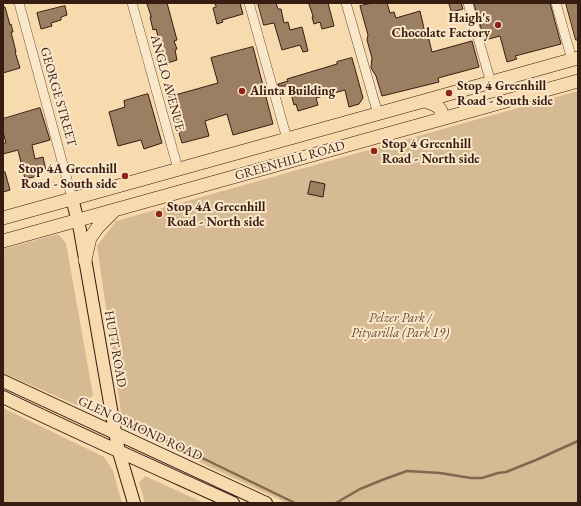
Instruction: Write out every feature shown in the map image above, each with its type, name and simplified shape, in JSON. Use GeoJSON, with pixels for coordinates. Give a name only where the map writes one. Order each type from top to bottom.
{"type":"FeatureCollection","features":[{"type":"Feature","properties":{"kind":"highway","name":"GREENHILL ROAD"},"geometry":{"type":"LineString","coordinates":[[3,218],[575,59]]}},
{"type":"Feature","properties":{"kind":"highway","name":"GREENHILL ROAD"},"geometry":{"type":"LineString","coordinates":[[3,241],[578,81]]}},
{"type":"Feature","properties":{"kind":"highway"},"geometry":{"type":"LineString","coordinates":[[459,91],[456,98],[456,103],[466,108],[476,109]]}},
{"type":"Feature","properties":{"kind":"highway"},"geometry":{"type":"LineString","coordinates":[[425,101],[436,106],[440,110],[442,113],[440,119]]}},
{"type":"Feature","properties":{"kind":"highway"},"geometry":{"type":"LineString","coordinates":[[311,132],[310,144],[318,153]]}},
{"type":"Feature","properties":{"kind":"highway"},"geometry":{"type":"LineString","coordinates":[[134,181],[135,192],[143,202]]}},
{"type":"Feature","properties":{"kind":"highway"},"geometry":{"type":"LineString","coordinates":[[85,260],[90,238],[98,227],[117,209]]}},
{"type":"Feature","properties":{"kind":"main road","name":"HUTT ROAD"},"geometry":{"type":"LineString","coordinates":[[72,198],[78,220],[119,452],[134,503]]}},
{"type":"Feature","properties":{"kind":"main road","name":"GLEN OSMOND ROAD"},"geometry":{"type":"LineString","coordinates":[[3,381],[266,503]]}},
{"type":"Feature","properties":{"kind":"main road"},"geometry":{"type":"LineString","coordinates":[[3,397],[119,452],[233,503]]}},
{"type":"Feature","properties":{"kind":"street","name":"GEORGE STREET"},"geometry":{"type":"LineString","coordinates":[[19,3],[72,198]]}},
{"type":"Feature","properties":{"kind":"street","name":"ANGLO AVENUE"},"geometry":{"type":"LineString","coordinates":[[132,3],[178,169]]}},
{"type":"Feature","properties":{"kind":"street"},"geometry":{"type":"LineString","coordinates":[[249,3],[287,139]]}},
{"type":"Feature","properties":{"kind":"street"},"geometry":{"type":"LineString","coordinates":[[346,3],[378,114]]}},
{"type":"Feature","properties":{"kind":"street"},"geometry":{"type":"LineString","coordinates":[[468,3],[491,83]]}},
{"type":"Feature","properties":{"kind":"street"},"geometry":{"type":"LineString","coordinates":[[556,3],[575,59]]}},
{"type":"Feature","properties":{"kind":"green space","name":"Pelzer Park / Pityarilla (Park 19)"},"geometry":{"type":"Polygon","coordinates":[[[578,91],[578,503],[287,503],[123,426],[97,246],[116,221],[578,91]]]}},
{"type":"Feature","properties":{"kind":"green space"},"geometry":{"type":"Polygon","coordinates":[[[58,234],[66,243],[93,395],[81,407],[3,373],[3,249],[58,234]]]}},
{"type":"Feature","properties":{"kind":"green space"},"geometry":{"type":"Polygon","coordinates":[[[3,408],[104,457],[113,471],[122,503],[3,503],[3,408]]]}},
{"type":"Feature","properties":{"kind":"green space"},"geometry":{"type":"Polygon","coordinates":[[[145,476],[204,503],[145,503],[139,483],[145,476]]]}},
{"type":"Feature","properties":{"kind":"building"},"geometry":{"type":"Polygon","coordinates":[[[147,3],[167,3],[177,40],[174,41],[177,49],[175,50],[177,60],[164,64],[159,48],[161,48],[156,29],[153,30],[147,3]]]}},
{"type":"Feature","properties":{"kind":"building"},"geometry":{"type":"Polygon","coordinates":[[[215,3],[240,3],[243,14],[222,20],[223,22],[217,24],[213,8],[216,7],[215,3]]]}},
{"type":"Feature","properties":{"kind":"building"},"geometry":{"type":"Polygon","coordinates":[[[258,3],[276,3],[278,9],[281,9],[284,23],[288,22],[290,30],[302,27],[308,51],[303,52],[300,45],[282,50],[274,23],[264,25],[258,3]]]}},
{"type":"Feature","properties":{"kind":"building"},"geometry":{"type":"Polygon","coordinates":[[[309,3],[328,3],[334,26],[322,29],[320,22],[314,24],[309,3]]]}},
{"type":"Feature","properties":{"kind":"building"},"geometry":{"type":"Polygon","coordinates":[[[373,3],[387,3],[390,13],[394,12],[396,18],[420,11],[426,37],[428,36],[432,52],[472,41],[479,67],[438,78],[439,82],[382,96],[376,76],[371,68],[372,58],[367,40],[368,35],[360,6],[373,3]]]}},
{"type":"Feature","properties":{"kind":"building"},"geometry":{"type":"Polygon","coordinates":[[[449,3],[461,3],[463,9],[452,12],[449,3]]]}},
{"type":"Feature","properties":{"kind":"building"},"geometry":{"type":"Polygon","coordinates":[[[474,3],[550,3],[561,44],[515,56],[517,59],[507,62],[500,36],[485,40],[474,3]]]}},
{"type":"Feature","properties":{"kind":"building"},"geometry":{"type":"Polygon","coordinates":[[[566,3],[578,3],[578,40],[576,40],[566,3]]]}},
{"type":"Feature","properties":{"kind":"building"},"geometry":{"type":"Polygon","coordinates":[[[65,6],[67,15],[61,17],[61,20],[51,23],[52,26],[41,29],[37,13],[65,6]]]}},
{"type":"Feature","properties":{"kind":"building"},"geometry":{"type":"Polygon","coordinates":[[[3,7],[5,7],[10,25],[11,24],[15,52],[20,68],[3,73],[3,7]]]}},
{"type":"Feature","properties":{"kind":"building","name":"Alinta Building"},"geometry":{"type":"Polygon","coordinates":[[[253,47],[273,124],[233,135],[227,114],[205,121],[209,136],[182,143],[168,97],[218,83],[211,58],[253,47]]]}},
{"type":"Feature","properties":{"kind":"building"},"geometry":{"type":"Polygon","coordinates":[[[352,58],[363,98],[359,104],[349,107],[345,90],[316,98],[318,105],[298,111],[296,104],[294,105],[289,86],[278,86],[278,84],[288,81],[287,79],[352,58]]]}},
{"type":"Feature","properties":{"kind":"building"},"geometry":{"type":"Polygon","coordinates":[[[148,94],[162,143],[144,149],[141,140],[118,146],[109,112],[125,107],[124,101],[148,94]]]}},
{"type":"Feature","properties":{"kind":"building"},"geometry":{"type":"Polygon","coordinates":[[[40,108],[50,140],[32,145],[35,159],[43,157],[46,171],[41,172],[42,174],[37,175],[38,176],[25,179],[18,150],[3,154],[3,143],[6,143],[3,132],[3,119],[40,108]]]}},
{"type":"Feature","properties":{"kind":"building"},"geometry":{"type":"Polygon","coordinates":[[[5,172],[10,190],[3,192],[3,173],[5,172]]]}},
{"type":"Feature","properties":{"kind":"building"},"geometry":{"type":"Polygon","coordinates":[[[311,181],[325,184],[323,197],[308,194],[311,181]]]}},
{"type":"Feature","properties":{"kind":"waterway"},"geometry":{"type":"LineString","coordinates":[[126,421],[295,503]]}},
{"type":"Feature","properties":{"kind":"waterway"},"geometry":{"type":"LineString","coordinates":[[336,503],[360,489],[407,471],[482,478],[506,472],[578,441]]}},
{"type":"Feature","properties":{"kind":"place","name":"Haigh's Chocolate Factory"},"geometry":{"type":"Point","coordinates":[498,25]}},
{"type":"Feature","properties":{"kind":"place","name":"Alinta Building"},"geometry":{"type":"Point","coordinates":[242,91]}},
{"type":"Feature","properties":{"kind":"place","name":"Stop 4 Greenhill Road - South side"},"geometry":{"type":"Point","coordinates":[449,93]}},
{"type":"Feature","properties":{"kind":"place","name":"Stop 4 Greenhill Road - North side"},"geometry":{"type":"Point","coordinates":[374,151]}},
{"type":"Feature","properties":{"kind":"place","name":"Stop 4A Greenhill Road - South side"},"geometry":{"type":"Point","coordinates":[125,176]}},
{"type":"Feature","properties":{"kind":"place","name":"Stop 4A Greenhill Road - North side"},"geometry":{"type":"Point","coordinates":[159,214]}}]}
